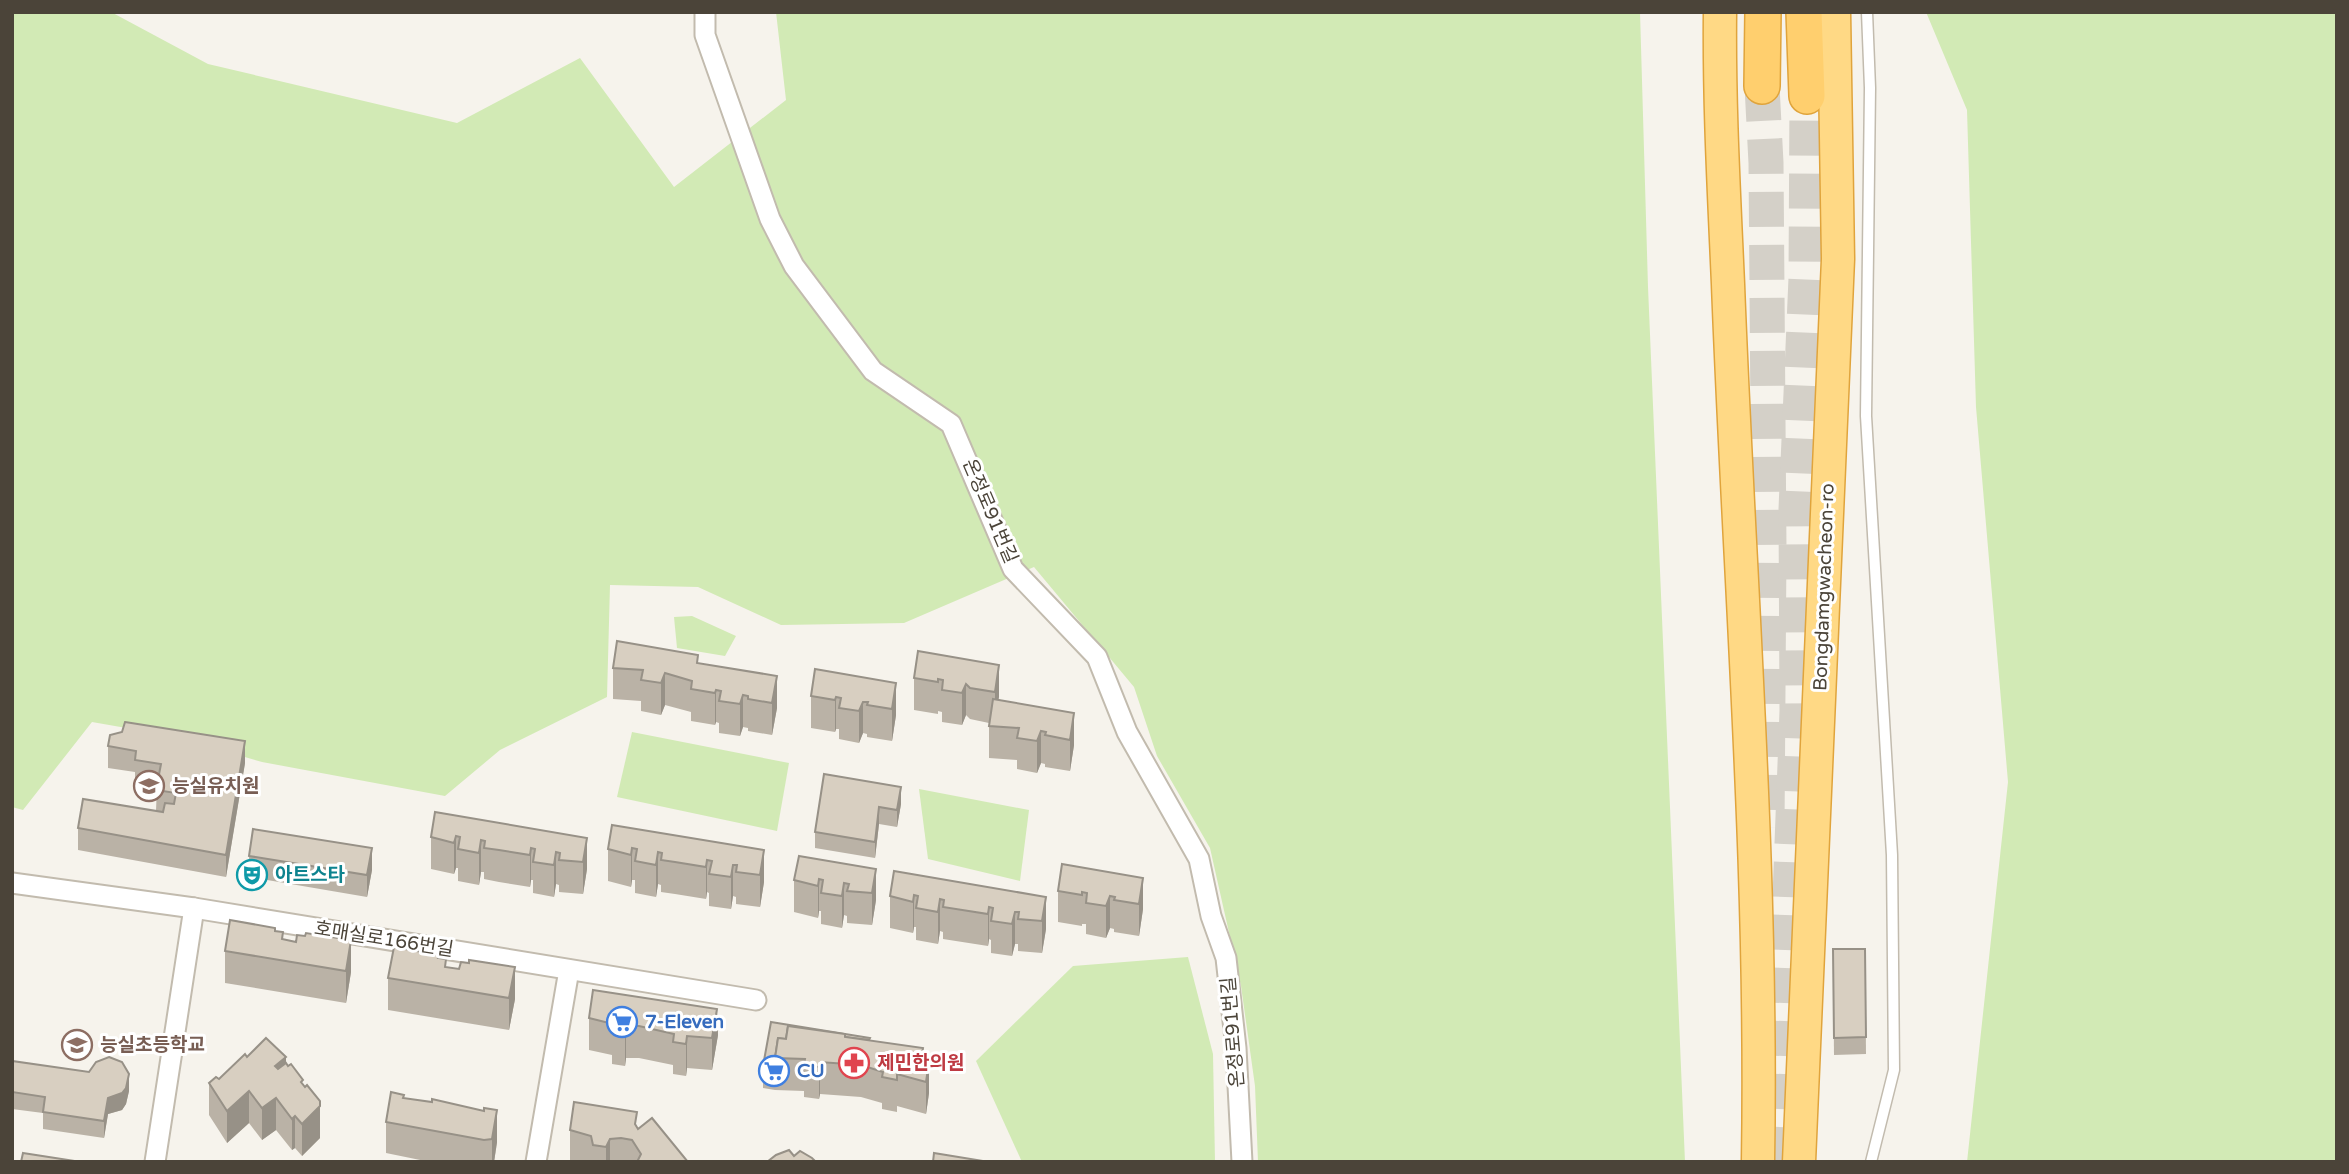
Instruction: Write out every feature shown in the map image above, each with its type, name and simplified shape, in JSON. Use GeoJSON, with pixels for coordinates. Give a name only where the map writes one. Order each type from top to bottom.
{"type":"FeatureCollection","features":[{"type":"Feature","properties":{"kind":"highway"},"geometry":{"type":"LineString","coordinates":[[1720,12],[1732,410],[1749,713],[1759,1162]]}},
{"type":"Feature","properties":{"kind":"highway"},"geometry":{"type":"LineString","coordinates":[[1762,86],[1763,12]]}},
{"type":"Feature","properties":{"kind":"highway"},"geometry":{"type":"LineString","coordinates":[[1804,12],[1807,96]]}},
{"type":"Feature","properties":{"kind":"highway","name":"Bongdamgwacheon-ro"},"geometry":{"type":"LineString","coordinates":[[1800,1162],[1838,259],[1834,12]]}},
{"type":"Feature","properties":{"kind":"street","name":"온정로91번길"},"geometry":{"type":"LineString","coordinates":[[705,12],[705,35],[770,219],[794,266],[873,371],[951,424],[1013,569],[1097,657],[1127,732],[1199,859],[1211,916],[1226,958],[1236,1048],[1242,1162]]}},
{"type":"Feature","properties":{"kind":"street","name":"호매실로166번길"},"geometry":{"type":"LineString","coordinates":[[12,883],[194,908],[756,1000]]}},
{"type":"Feature","properties":{"kind":"street"},"geometry":{"type":"LineString","coordinates":[[155,1162],[194,908]]}},
{"type":"Feature","properties":{"kind":"street"},"geometry":{"type":"LineString","coordinates":[[536,1162],[569,970]]}},
{"type":"Feature","properties":{"kind":"lane"},"geometry":{"type":"LineString","coordinates":[[1867,12],[1870,88],[1866,416],[1892,855],[1894,1056],[1894,1070],[1871,1162]]}},
{"type":"Feature","properties":{"kind":"green space"},"geometry":{"type":"Polygon","coordinates":[[[12,12],[111,12],[208,64],[457,123],[580,58],[674,187],[786,100],[776,12],[1640,12],[1648,287],[1685,1162],[1258,1162],[1255,1086],[1241,986],[1210,848],[1157,756],[1134,687],[1034,567],[904,623],[781,625],[698,587],[610,585],[607,697],[500,750],[445,796],[262,762],[172,736],[92,722],[23,810],[12,807],[12,12]]]}},
{"type":"Feature","properties":{"kind":"green space"},"geometry":{"type":"Polygon","coordinates":[[[1926,12],[2337,12],[2337,1162],[1967,1162],[2008,782],[1976,407],[1967,110],[1926,12]]]}},
{"type":"Feature","properties":{"kind":"green space"},"geometry":{"type":"Polygon","coordinates":[[[692,616],[736,636],[725,656],[677,648],[674,617],[692,616]]]}},
{"type":"Feature","properties":{"kind":"green space"},"geometry":{"type":"Polygon","coordinates":[[[632,732],[789,763],[777,831],[617,797],[632,732]]]}},
{"type":"Feature","properties":{"kind":"green space"},"geometry":{"type":"Polygon","coordinates":[[[919,789],[1029,810],[1020,881],[928,859],[919,789]]]}},
{"type":"Feature","properties":{"kind":"green space"},"geometry":{"type":"Polygon","coordinates":[[[1188,957],[1213,1054],[1215,1162],[1022,1162],[976,1061],[1073,966],[1188,957]]]}},
{"type":"Feature","properties":{"kind":"building"},"geometry":{"type":"Polygon","coordinates":[[[617,641],[698,655],[697,663],[777,676],[772,703],[748,699],[748,696],[743,695],[740,704],[719,701],[721,691],[716,690],[715,693],[691,689],[692,681],[665,673],[661,683],[641,680],[643,670],[613,668],[617,641]]]}},
{"type":"Feature","properties":{"kind":"building"},"geometry":{"type":"Polygon","coordinates":[[[918,651],[999,665],[995,692],[970,688],[966,684],[962,693],[942,690],[943,680],[938,679],[938,682],[914,678],[918,651]]]}},
{"type":"Feature","properties":{"kind":"building"},"geometry":{"type":"Polygon","coordinates":[[[815,669],[896,683],[892,709],[867,705],[868,702],[863,702],[859,711],[839,708],[841,698],[836,697],[835,700],[811,696],[815,669]]]}},
{"type":"Feature","properties":{"kind":"building"},"geometry":{"type":"Polygon","coordinates":[[[993,699],[1074,713],[1070,740],[1045,735],[1046,732],[1041,731],[1037,741],[1017,738],[1019,728],[989,726],[993,699]]]}},
{"type":"Feature","properties":{"kind":"building"},"geometry":{"type":"Polygon","coordinates":[[[125,722],[245,741],[226,855],[78,828],[83,799],[163,812],[165,803],[174,804],[176,793],[156,790],[161,764],[135,760],[136,751],[108,746],[110,735],[122,732],[125,722]]]}},
{"type":"Feature","properties":{"kind":"building"},"geometry":{"type":"Polygon","coordinates":[[[824,774],[901,787],[897,810],[879,807],[875,842],[815,832],[824,774]]]}},
{"type":"Feature","properties":{"kind":"building"},"geometry":{"type":"Polygon","coordinates":[[[435,812],[587,838],[583,862],[559,860],[560,853],[556,852],[554,865],[533,862],[535,849],[531,848],[530,855],[484,848],[485,841],[481,840],[479,853],[458,849],[460,837],[456,836],[454,843],[431,837],[435,812]]]}},
{"type":"Feature","properties":{"kind":"building"},"geometry":{"type":"Polygon","coordinates":[[[612,825],[764,850],[760,875],[736,872],[737,865],[733,865],[731,877],[709,874],[712,861],[707,860],[706,867],[661,860],[662,853],[658,852],[656,865],[635,861],[637,849],[632,848],[631,855],[608,849],[612,825]]]}},
{"type":"Feature","properties":{"kind":"building"},"geometry":{"type":"Polygon","coordinates":[[[253,829],[372,848],[367,875],[249,856],[253,829]]]}},
{"type":"Feature","properties":{"kind":"building"},"geometry":{"type":"Polygon","coordinates":[[[799,856],[876,869],[872,893],[847,891],[849,884],[844,883],[842,896],[821,893],[823,880],[819,879],[818,886],[794,880],[799,856]]]}},
{"type":"Feature","properties":{"kind":"building"},"geometry":{"type":"Polygon","coordinates":[[[1062,864],[1143,878],[1139,904],[1114,900],[1115,897],[1110,896],[1106,906],[1086,903],[1087,893],[1082,892],[1082,895],[1058,891],[1062,864]]]}},
{"type":"Feature","properties":{"kind":"building"},"geometry":{"type":"Polygon","coordinates":[[[894,871],[1046,897],[1042,921],[1018,919],[1019,912],[1015,912],[1012,924],[991,921],[993,908],[989,907],[988,914],[943,907],[944,900],[940,899],[938,912],[916,908],[918,896],[914,895],[913,902],[890,896],[894,871]]]}},
{"type":"Feature","properties":{"kind":"building"},"geometry":{"type":"Polygon","coordinates":[[[230,920],[275,928],[275,931],[283,932],[282,939],[296,942],[297,935],[305,936],[306,933],[351,940],[346,971],[225,951],[230,920]]]}},
{"type":"Feature","properties":{"kind":"building"},"geometry":{"type":"Polygon","coordinates":[[[394,947],[439,955],[438,958],[446,959],[445,967],[459,969],[461,962],[469,963],[469,960],[515,967],[509,998],[388,978],[394,947]]]}},
{"type":"Feature","properties":{"kind":"building"},"geometry":{"type":"Polygon","coordinates":[[[1833,949],[1865,949],[1866,1037],[1834,1038],[1833,949]]]}},
{"type":"Feature","properties":{"kind":"building"},"geometry":{"type":"Polygon","coordinates":[[[593,990],[717,1009],[712,1038],[687,1036],[686,1044],[673,1042],[674,1034],[639,1026],[626,1026],[625,1034],[612,1032],[613,1024],[589,1018],[593,990]]]}},
{"type":"Feature","properties":{"kind":"building"},"geometry":{"type":"Polygon","coordinates":[[[771,1022],[870,1038],[845,1037],[845,1034],[788,1026],[786,1039],[778,1038],[775,1068],[763,1066],[771,1022]]]}},
{"type":"Feature","properties":{"kind":"building"},"geometry":{"type":"Polygon","coordinates":[[[788,1026],[923,1048],[921,1060],[929,1062],[926,1082],[897,1074],[897,1080],[882,1077],[883,1072],[861,1065],[820,1062],[819,1067],[804,1065],[805,1059],[775,1058],[778,1038],[786,1039],[788,1026]]]}},
{"type":"Feature","properties":{"kind":"building"},"geometry":{"type":"Polygon","coordinates":[[[266,1038],[286,1057],[275,1066],[278,1069],[286,1063],[288,1066],[291,1064],[303,1080],[301,1082],[305,1087],[307,1085],[320,1101],[320,1106],[302,1124],[295,1116],[292,1119],[276,1098],[262,1108],[249,1091],[227,1111],[209,1083],[216,1077],[219,1079],[245,1054],[247,1057],[266,1038]]]}},
{"type":"Feature","properties":{"kind":"building"},"geometry":{"type":"Polygon","coordinates":[[[109,1057],[122,1062],[129,1074],[122,1093],[108,1098],[104,1121],[43,1112],[45,1097],[12,1092],[12,1061],[89,1072],[96,1062],[109,1057]]]}},
{"type":"Feature","properties":{"kind":"building"},"geometry":{"type":"Polygon","coordinates":[[[391,1092],[404,1095],[403,1098],[432,1102],[432,1099],[484,1111],[484,1108],[497,1110],[492,1139],[484,1140],[386,1122],[391,1092]]]}},
{"type":"Feature","properties":{"kind":"building"},"geometry":{"type":"Polygon","coordinates":[[[574,1102],[637,1112],[635,1124],[638,1129],[652,1118],[688,1162],[637,1162],[641,1154],[632,1140],[621,1138],[610,1139],[606,1147],[593,1145],[591,1136],[570,1130],[574,1102]]]}},
{"type":"Feature","properties":{"kind":"building"},"geometry":{"type":"Polygon","coordinates":[[[789,1150],[794,1156],[800,1151],[816,1162],[767,1162],[789,1150]]]}},
{"type":"Feature","properties":{"kind":"building"},"geometry":{"type":"Polygon","coordinates":[[[23,1153],[81,1162],[21,1162],[23,1153]]]}},
{"type":"Feature","properties":{"kind":"building"},"geometry":{"type":"Polygon","coordinates":[[[934,1153],[989,1162],[933,1162],[934,1153]]]}},
{"type":"Feature","properties":{"kind":"tunnel"},"geometry":{"type":"LineString","coordinates":[[1762,86],[1766,163],[1769,549],[1767,828]]}},
{"type":"Feature","properties":{"kind":"tunnel"},"geometry":{"type":"LineString","coordinates":[[1780,1162],[1797,711],[1796,509],[1806,278],[1807,96]]}},
{"type":"Feature","properties":{"kind":"place","name":"능실유치원"},"geometry":{"type":"Point","coordinates":[149,786]}},
{"type":"Feature","properties":{"kind":"place","name":"아트스타"},"geometry":{"type":"Point","coordinates":[252,875]}},
{"type":"Feature","properties":{"kind":"place","name":"7-Eleven"},"geometry":{"type":"Point","coordinates":[622,1022]}},
{"type":"Feature","properties":{"kind":"place","name":"능실초등학교"},"geometry":{"type":"Point","coordinates":[77,1045]}},
{"type":"Feature","properties":{"kind":"place","name":"제민한의원"},"geometry":{"type":"Point","coordinates":[854,1063]}},
{"type":"Feature","properties":{"kind":"place","name":"CU"},"geometry":{"type":"Point","coordinates":[774,1071]}}]}
